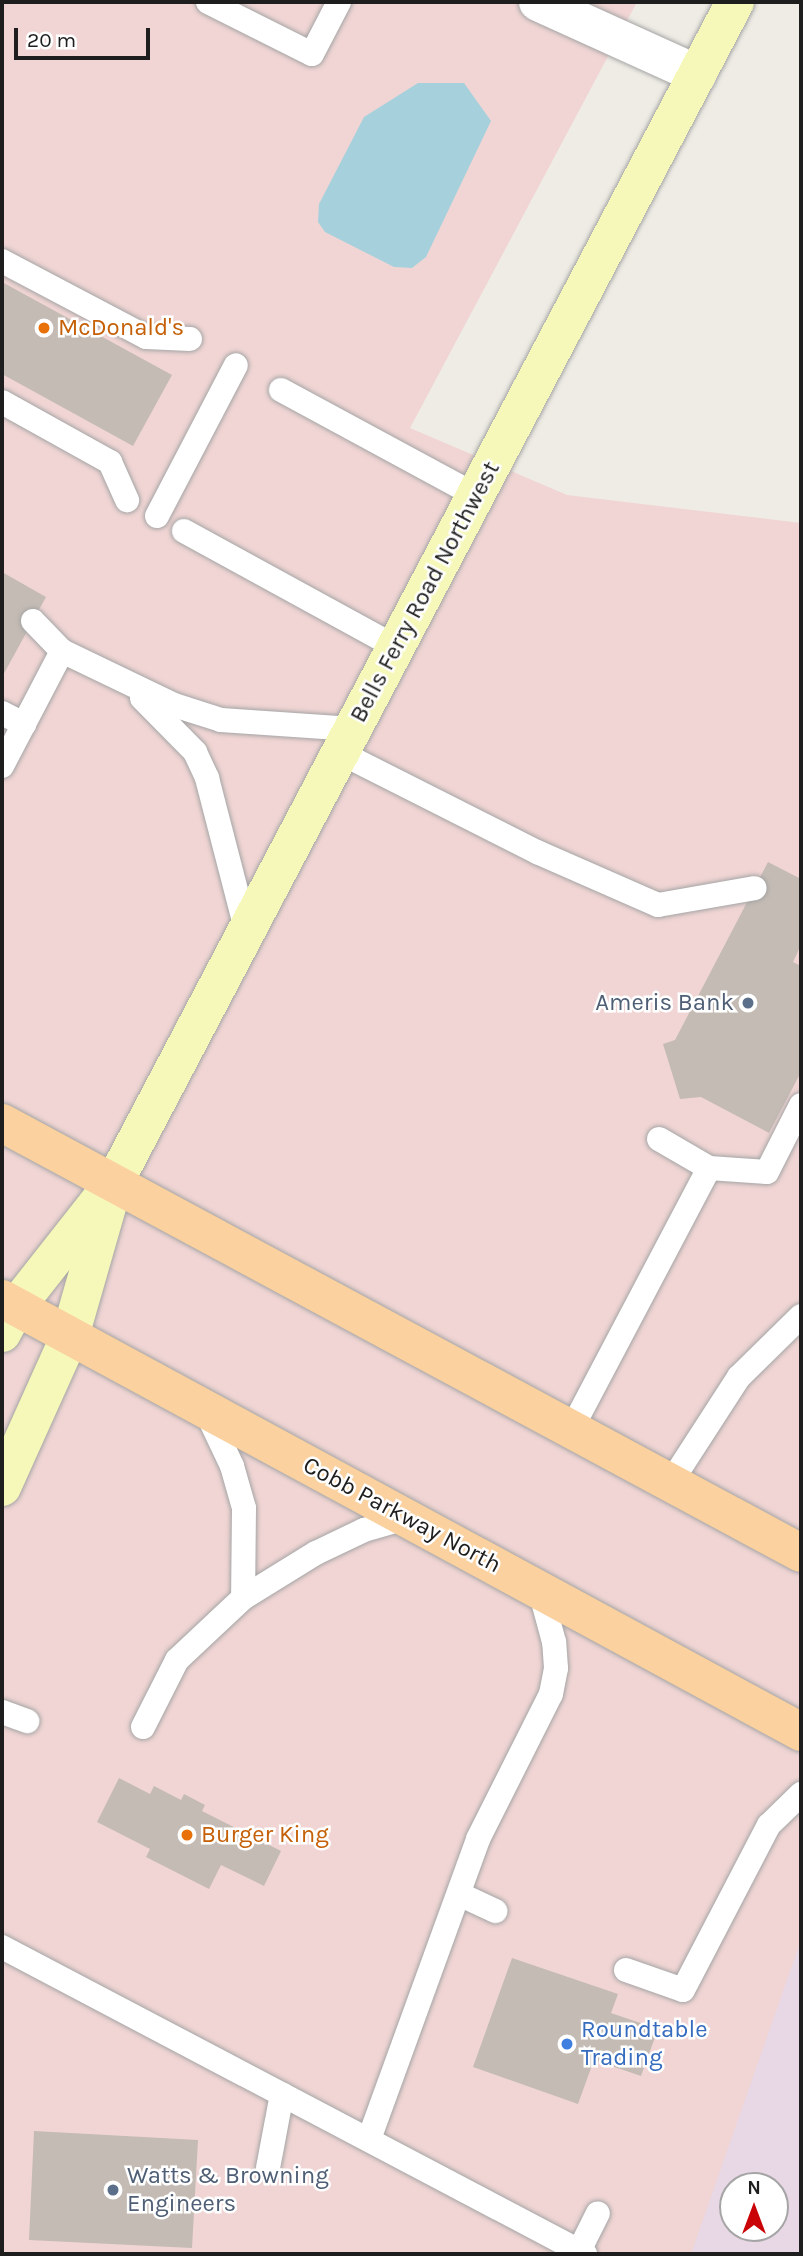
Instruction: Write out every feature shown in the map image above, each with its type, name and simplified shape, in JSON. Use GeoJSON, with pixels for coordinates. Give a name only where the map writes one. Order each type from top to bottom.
{"type":"FeatureCollection","features":[{"type":"Feature","properties":{"kind":"main road","name":"Bells Ferry Road Northwest"},"geometry":{"type":"LineString","coordinates":[[6,1313],[115,1181],[735,2]]}},
{"type":"Feature","properties":{"kind":"main road"},"geometry":{"type":"LineString","coordinates":[[2,1123],[115,1181],[801,1553]]}},
{"type":"Feature","properties":{"kind":"main road","name":"Bells Ferry Road Northwest"},"geometry":{"type":"LineString","coordinates":[[2,1487],[71,1336],[115,1181]]}},
{"type":"Feature","properties":{"kind":"main road","name":"Cobb Parkway North"},"geometry":{"type":"LineString","coordinates":[[6,1313],[71,1336],[801,1732]]}},
{"type":"Feature","properties":{"kind":"street"},"geometry":{"type":"LineString","coordinates":[[538,2],[697,74]]}},
{"type":"Feature","properties":{"kind":"lane"},"geometry":{"type":"LineString","coordinates":[[208,2],[312,54],[339,2]]}},
{"type":"Feature","properties":{"kind":"lane"},"geometry":{"type":"LineString","coordinates":[[2,261],[146,337],[190,339]]}},
{"type":"Feature","properties":{"kind":"lane"},"geometry":{"type":"LineString","coordinates":[[157,516],[236,365]]}},
{"type":"Feature","properties":{"kind":"lane"},"geometry":{"type":"LineString","coordinates":[[281,390],[475,495]]}},
{"type":"Feature","properties":{"kind":"lane"},"geometry":{"type":"LineString","coordinates":[[2,402],[110,462],[127,500]]}},
{"type":"Feature","properties":{"kind":"lane"},"geometry":{"type":"LineString","coordinates":[[184,531],[396,647]]}},
{"type":"Feature","properties":{"kind":"lane"},"geometry":{"type":"LineString","coordinates":[[33,621],[62,651],[131,688],[221,720],[347,741],[537,852],[658,905],[755,888]]}},
{"type":"Feature","properties":{"kind":"lane"},"geometry":{"type":"LineString","coordinates":[[2,766],[62,651]]}},
{"type":"Feature","properties":{"kind":"lane"},"geometry":{"type":"LineString","coordinates":[[131,688],[195,752],[207,778],[247,933]]}},
{"type":"Feature","properties":{"kind":"lane"},"geometry":{"type":"LineString","coordinates":[[2,713],[24,724]]}},
{"type":"Feature","properties":{"kind":"lane"},"geometry":{"type":"LineString","coordinates":[[659,1139],[709,1168],[767,1172],[801,1105]]}},
{"type":"Feature","properties":{"kind":"lane"},"geometry":{"type":"LineString","coordinates":[[572,1428],[709,1168]]}},
{"type":"Feature","properties":{"kind":"lane"},"geometry":{"type":"LineString","coordinates":[[671,1482],[739,1377],[801,1315]]}},
{"type":"Feature","properties":{"kind":"lane"},"geometry":{"type":"LineString","coordinates":[[205,1409],[232,1466],[244,1508],[243,1598]]}},
{"type":"Feature","properties":{"kind":"lane"},"geometry":{"type":"LineString","coordinates":[[143,1727],[177,1660],[243,1598],[316,1553],[364,1530],[409,1517]]}},
{"type":"Feature","properties":{"kind":"lane"},"geometry":{"type":"LineString","coordinates":[[369,2140],[461,1895],[478,1839],[551,1694],[556,1668],[554,1642],[541,1590]]}},
{"type":"Feature","properties":{"kind":"lane"},"geometry":{"type":"LineString","coordinates":[[2,1712],[27,1720]]}},
{"type":"Feature","properties":{"kind":"lane"},"geometry":{"type":"LineString","coordinates":[[626,1970],[683,1990],[769,1825],[801,1794]]}},
{"type":"Feature","properties":{"kind":"lane"},"geometry":{"type":"LineString","coordinates":[[461,1895],[495,1911]]}},
{"type":"Feature","properties":{"kind":"lane"},"geometry":{"type":"LineString","coordinates":[[2,1947],[582,2253],[597,2213]]}},
{"type":"Feature","properties":{"kind":"lane"},"geometry":{"type":"LineString","coordinates":[[268,2168],[282,2094]]}},
{"type":"Feature","properties":{"kind":"shaded area"},"geometry":{"type":"Polygon","coordinates":[[[2,2],[637,2],[410,428],[567,495],[801,523],[801,2254],[2,2254],[2,2]]]}},
{"type":"Feature","properties":{"kind":"shaded area"},"geometry":{"type":"Polygon","coordinates":[[[801,1940],[801,2254],[691,2254],[719,2174],[719,2242],[789,2242],[789,2172],[720,2172],[801,1940]]]}},
{"type":"Feature","properties":{"kind":"water"},"geometry":{"type":"Polygon","coordinates":[[[418,83],[464,83],[491,121],[426,257],[412,268],[394,267],[325,232],[318,222],[319,204],[364,117],[418,83]]]}},
{"type":"Feature","properties":{"kind":"building","name":"McDonald's"},"geometry":{"type":"Polygon","coordinates":[[[2,282],[172,375],[133,446],[2,374],[2,282]]]}},
{"type":"Feature","properties":{"kind":"building"},"geometry":{"type":"Polygon","coordinates":[[[2,572],[46,597],[2,677],[2,572]]]}},
{"type":"Feature","properties":{"kind":"building","name":"Ameris Bank"},"geometry":{"type":"Polygon","coordinates":[[[768,862],[801,879],[801,945],[793,962],[801,966],[801,1072],[769,1133],[701,1097],[680,1099],[663,1044],[675,1040],[768,862]]]}},
{"type":"Feature","properties":{"kind":"building","name":"Burger King"},"geometry":{"type":"Polygon","coordinates":[[[119,1778],[150,1794],[154,1786],[181,1800],[184,1794],[205,1805],[202,1811],[281,1851],[264,1886],[221,1865],[209,1889],[146,1857],[150,1849],[97,1822],[119,1778]]]}},
{"type":"Feature","properties":{"kind":"building","name":"Roundtable Trading"},"geometry":{"type":"Polygon","coordinates":[[[512,1958],[618,1994],[611,2013],[658,2029],[641,2076],[594,2060],[578,2104],[473,2067],[512,1958]]]}},
{"type":"Feature","properties":{"kind":"building","name":"Watts & Browning Engineers"},"geometry":{"type":"Polygon","coordinates":[[[34,2131],[198,2140],[192,2248],[29,2240],[34,2131]]]}},
{"type":"Feature","properties":{"kind":"place","name":"McDonald's"},"geometry":{"type":"Point","coordinates":[44,328]}},
{"type":"Feature","properties":{"kind":"place","name":"Ameris Bank"},"geometry":{"type":"Point","coordinates":[748,1003]}},
{"type":"Feature","properties":{"kind":"place","name":"Burger King"},"geometry":{"type":"Point","coordinates":[187,1835]}},
{"type":"Feature","properties":{"kind":"place","name":"Roundtable Trading"},"geometry":{"type":"Point","coordinates":[567,2044]}},
{"type":"Feature","properties":{"kind":"place","name":"Watts & Browning Engineers"},"geometry":{"type":"Point","coordinates":[113,2190]}}]}
